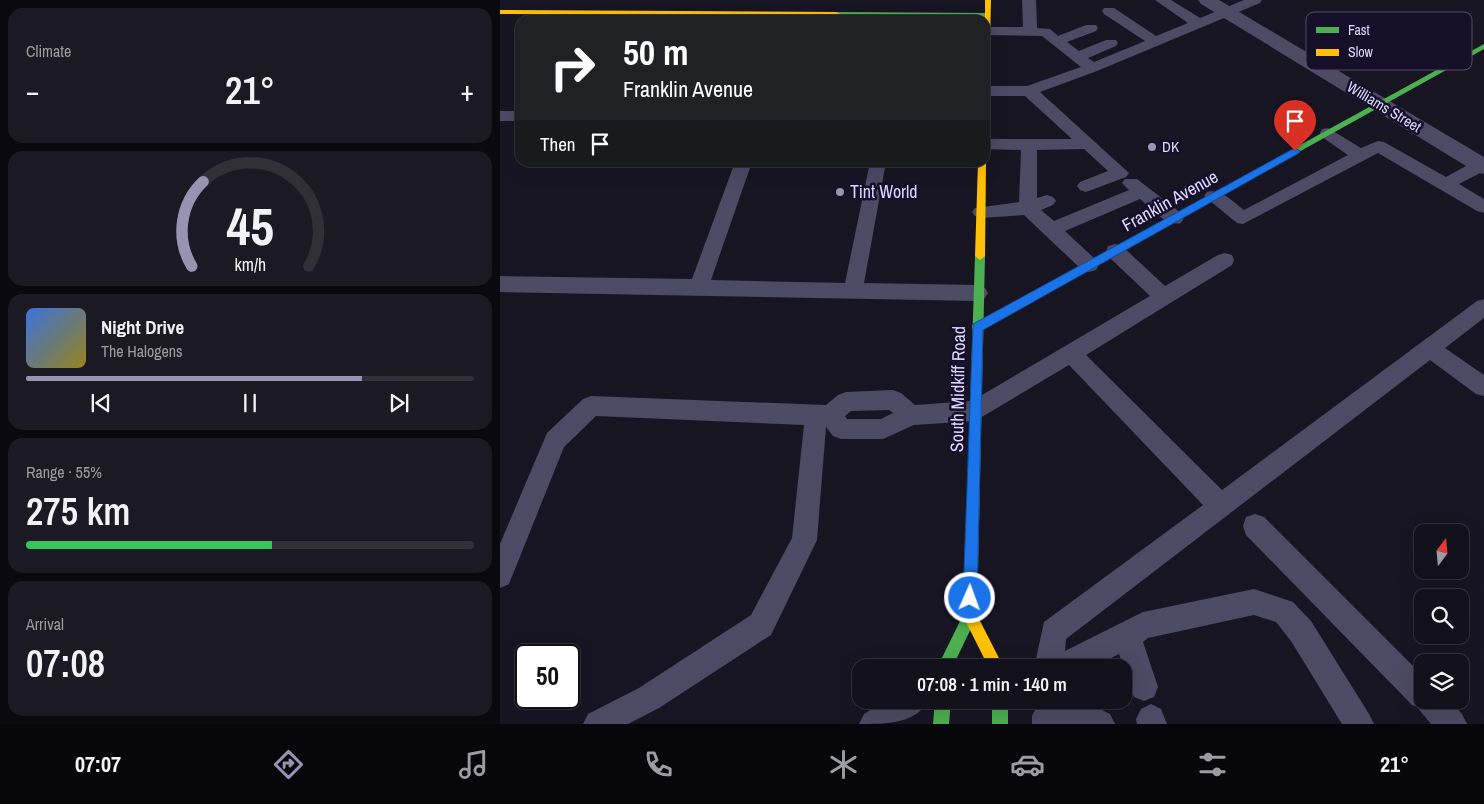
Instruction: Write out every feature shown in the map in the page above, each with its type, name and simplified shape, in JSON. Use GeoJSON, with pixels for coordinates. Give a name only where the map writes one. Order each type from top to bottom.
{"type":"FeatureCollection","features":[{"type":"Feature","properties":{"kind":"street"},"geometry":{"type":"LineString","coordinates":[[500,12],[987,15],[988,0]]}},
{"type":"Feature","properties":{"kind":"street","name":"Williams Street"},"geometry":{"type":"LineString","coordinates":[[1207,0],[1306,60]]}},
{"type":"Feature","properties":{"kind":"street","name":"Franklin Avenue"},"geometry":{"type":"LineString","coordinates":[[1472,53],[1484,46]]}},
{"type":"Feature","properties":{"kind":"street","name":"Williams Street"},"geometry":{"type":"LineString","coordinates":[[1323,70],[1482,166]]}},
{"type":"Feature","properties":{"kind":"street","name":"Franklin Avenue"},"geometry":{"type":"LineString","coordinates":[[977,327],[1441,70]]}},
{"type":"Feature","properties":{"kind":"street","name":"South Midkiff Road"},"geometry":{"type":"LineString","coordinates":[[948,659],[970,616],[982,167]]}},
{"type":"Feature","properties":{"kind":"street","name":"South Midkiff Road"},"geometry":{"type":"LineString","coordinates":[[970,616],[992,659]]}},
{"type":"Feature","properties":{"kind":"street"},"geometry":{"type":"LineString","coordinates":[[941,724],[942,709]]}},
{"type":"Feature","properties":{"kind":"street"},"geometry":{"type":"LineString","coordinates":[[1000,709],[1000,724]]}},
{"type":"Feature","properties":{"kind":"lane"},"geometry":{"type":"LineString","coordinates":[[1029,0],[1030,31]]}},
{"type":"Feature","properties":{"kind":"lane"},"geometry":{"type":"LineString","coordinates":[[990,91],[1029,91],[1092,68],[1255,0]]}},
{"type":"Feature","properties":{"kind":"lane"},"geometry":{"type":"LineString","coordinates":[[1163,3],[1198,23]]}},
{"type":"Feature","properties":{"kind":"lane"},"geometry":{"type":"LineString","coordinates":[[1123,20],[1154,41]]}},
{"type":"Feature","properties":{"kind":"lane"},"geometry":{"type":"LineString","coordinates":[[990,31],[1045,32],[1092,68]]}},
{"type":"Feature","properties":{"kind":"lane"},"geometry":{"type":"LineString","coordinates":[[1063,46],[1097,32],[1063,46]]}},
{"type":"Feature","properties":{"kind":"lane"},"geometry":{"type":"LineString","coordinates":[[1029,91],[1090,152],[1120,173],[1175,218]]}},
{"type":"Feature","properties":{"kind":"lane"},"geometry":{"type":"LineString","coordinates":[[500,116],[515,116]]}},
{"type":"Feature","properties":{"kind":"lane"},"geometry":{"type":"LineString","coordinates":[[1328,133],[1360,155]]}},
{"type":"Feature","properties":{"kind":"lane"},"geometry":{"type":"LineString","coordinates":[[990,144],[1029,145],[1090,152]]}},
{"type":"Feature","properties":{"kind":"lane"},"geometry":{"type":"LineString","coordinates":[[1028,208],[1037,177],[1029,145]]}},
{"type":"Feature","properties":{"kind":"lane"},"geometry":{"type":"LineString","coordinates":[[1213,196],[1243,218],[1378,146],[1446,184],[1482,207]]}},
{"type":"Feature","properties":{"kind":"lane"},"geometry":{"type":"LineString","coordinates":[[1446,184],[1482,166]]}},
{"type":"Feature","properties":{"kind":"lane"},"geometry":{"type":"LineString","coordinates":[[700,288],[742,167]]}},
{"type":"Feature","properties":{"kind":"lane"},"geometry":{"type":"LineString","coordinates":[[853,290],[877,167]]}},
{"type":"Feature","properties":{"kind":"lane"},"geometry":{"type":"LineString","coordinates":[[1086,186],[1120,173]]}},
{"type":"Feature","properties":{"kind":"lane"},"geometry":{"type":"LineString","coordinates":[[1050,230],[1141,192]]}},
{"type":"Feature","properties":{"kind":"lane"},"geometry":{"type":"LineString","coordinates":[[980,212],[1028,208],[1047,201]]}},
{"type":"Feature","properties":{"kind":"lane"},"geometry":{"type":"LineString","coordinates":[[1028,208],[1088,265]]}},
{"type":"Feature","properties":{"kind":"lane"},"geometry":{"type":"LineString","coordinates":[[1116,251],[1164,297]]}},
{"type":"Feature","properties":{"kind":"lane"},"geometry":{"type":"LineString","coordinates":[[500,575],[555,440],[591,406],[823,415],[841,429],[883,428],[912,415],[975,411],[1226,260]]}},
{"type":"Feature","properties":{"kind":"lane"},"geometry":{"type":"LineString","coordinates":[[500,284],[978,293]]}},
{"type":"Feature","properties":{"kind":"lane"},"geometry":{"type":"LineString","coordinates":[[1050,659],[1054,632],[1484,307]]}},
{"type":"Feature","properties":{"kind":"lane"},"geometry":{"type":"LineString","coordinates":[[1429,348],[1484,387]]}},
{"type":"Feature","properties":{"kind":"lane"},"geometry":{"type":"LineString","coordinates":[[1071,354],[1221,506]]}},
{"type":"Feature","properties":{"kind":"lane"},"geometry":{"type":"LineString","coordinates":[[598,724],[649,698],[761,625],[804,540],[823,415]]}},
{"type":"Feature","properties":{"kind":"lane"},"geometry":{"type":"LineString","coordinates":[[1255,526],[1414,686]]}},
{"type":"Feature","properties":{"kind":"lane"},"geometry":{"type":"LineString","coordinates":[[1079,659],[1127,636],[1143,626],[1254,602],[1284,611],[1301,631],[1359,724]]}},
{"type":"Feature","properties":{"kind":"lane"},"geometry":{"type":"LineString","coordinates":[[1127,636],[1144,687]]}},
{"type":"Feature","properties":{"kind":"lane"},"geometry":{"type":"LineString","coordinates":[[874,724],[899,709]]}},
{"type":"Feature","properties":{"kind":"lane"},"geometry":{"type":"LineString","coordinates":[[1437,709],[1452,724]]}},
{"type":"Feature","properties":{"kind":"lane"},"geometry":{"type":"LineString","coordinates":[[1047,713],[1100,724]]}},
{"type":"Feature","properties":{"kind":"traffic: fast"},"geometry":{"type":"LineString","coordinates":[[836,14],[987,15]]}},
{"type":"Feature","properties":{"kind":"traffic: fast"},"geometry":{"type":"LineString","coordinates":[[1472,53],[1484,46]]}},
{"type":"Feature","properties":{"kind":"traffic: fast"},"geometry":{"type":"LineString","coordinates":[[1172,219],[1441,70]]}},
{"type":"Feature","properties":{"kind":"traffic: fast"},"geometry":{"type":"LineString","coordinates":[[948,659],[970,616],[980,256]]}},
{"type":"Feature","properties":{"kind":"traffic: fast"},"geometry":{"type":"LineString","coordinates":[[941,724],[942,709]]}},
{"type":"Feature","properties":{"kind":"traffic: fast"},"geometry":{"type":"LineString","coordinates":[[1000,709],[1000,724]]}},
{"type":"Feature","properties":{"kind":"traffic: slow"},"geometry":{"type":"LineString","coordinates":[[987,15],[988,0]]}},
{"type":"Feature","properties":{"kind":"traffic: slow"},"geometry":{"type":"LineString","coordinates":[[500,12],[836,14]]}},
{"type":"Feature","properties":{"kind":"traffic: slow"},"geometry":{"type":"LineString","coordinates":[[980,256],[982,167]]}},
{"type":"Feature","properties":{"kind":"traffic: slow"},"geometry":{"type":"LineString","coordinates":[[977,327],[1172,219]]}},
{"type":"Feature","properties":{"kind":"traffic: slow"},"geometry":{"type":"LineString","coordinates":[[970,616],[992,659]]}},
{"type":"Feature","properties":{"kind":"place","name":"DK"},"geometry":{"type":"Point","coordinates":[1152,147]}},
{"type":"Feature","properties":{"kind":"place","name":"Tint World"},"geometry":{"type":"Point","coordinates":[840,192]}},
{"type":"Feature","properties":{"kind":"route"},"geometry":{"type":"LineString","coordinates":[[970,598],[977,327],[1295,151]]}}]}
